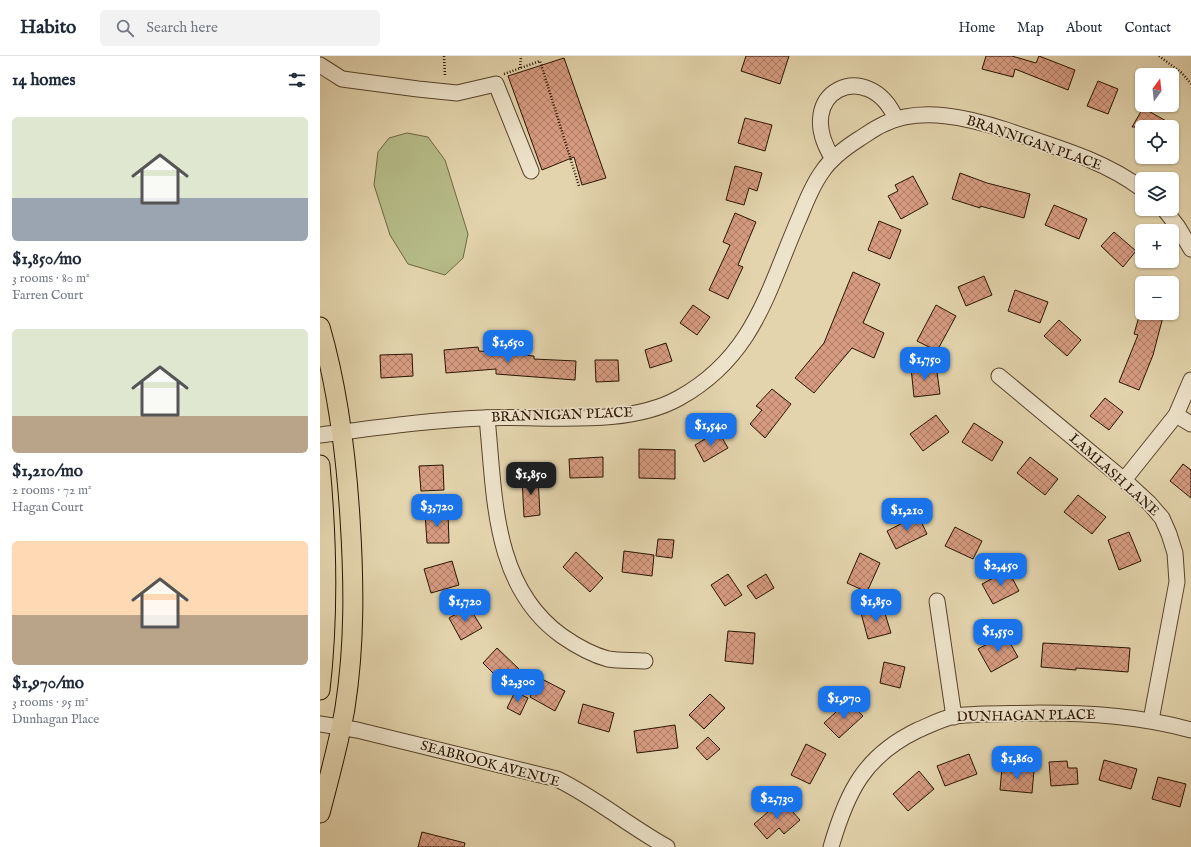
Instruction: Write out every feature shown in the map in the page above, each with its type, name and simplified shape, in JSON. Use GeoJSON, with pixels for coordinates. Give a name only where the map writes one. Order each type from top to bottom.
{"type":"FeatureCollection","features":[{"type":"Feature","properties":{"kind":"main road"},"geometry":{"type":"LineString","coordinates":[[320,327],[327,351],[341,432],[348,487],[354,601],[352,647],[341,728],[320,813]]}},
{"type":"Feature","properties":{"kind":"main road"},"geometry":{"type":"LineString","coordinates":[[320,465],[326,530],[328,591],[325,651],[320,690]]}},
{"type":"Feature","properties":{"kind":"street"},"geometry":{"type":"LineString","coordinates":[[320,65],[342,79],[418,89],[457,93],[496,84],[531,171]]}},
{"type":"Feature","properties":{"kind":"street"},"geometry":{"type":"LineString","coordinates":[[833,159],[822,140],[820,118],[823,104],[834,90],[853,85],[875,92],[886,100],[896,119]]}},
{"type":"Feature","properties":{"kind":"street","name":"BRANNIGAN PLACE"},"geometry":{"type":"LineString","coordinates":[[320,435],[423,422],[487,418],[624,416],[641,413],[666,405],[699,387],[715,373],[741,344],[760,314],[811,191],[822,172],[847,146],[884,124],[896,119],[918,116],[939,116],[963,118],[986,123],[1078,155],[1123,176],[1135,184]]}},
{"type":"Feature","properties":{"kind":"street"},"geometry":{"type":"LineString","coordinates":[[1169,216],[1191,249]]}},
{"type":"Feature","properties":{"kind":"street","name":"LAMLASH LANE"},"geometry":{"type":"LineString","coordinates":[[999,376],[1124,480],[1162,518],[1175,552],[1177,582],[1151,720]]}},
{"type":"Feature","properties":{"kind":"street"},"geometry":{"type":"LineString","coordinates":[[1124,480],[1176,415],[1191,380]]}},
{"type":"Feature","properties":{"kind":"street"},"geometry":{"type":"LineString","coordinates":[[1176,415],[1191,424]]}},
{"type":"Feature","properties":{"kind":"street"},"geometry":{"type":"LineString","coordinates":[[487,418],[501,542],[511,572],[529,604],[558,633],[582,648],[608,659],[645,661]]}},
{"type":"Feature","properties":{"kind":"street"},"geometry":{"type":"LineString","coordinates":[[937,601],[954,716]]}},
{"type":"Feature","properties":{"kind":"street","name":"DUNHAGAN PLACE"},"geometry":{"type":"LineString","coordinates":[[831,847],[844,806],[861,775],[883,752],[905,736],[930,724],[954,716],[1095,713],[1151,720],[1191,730]]}},
{"type":"Feature","properties":{"kind":"street","name":"SEABROOK AVENUE"},"geometry":{"type":"LineString","coordinates":[[320,724],[557,779],[582,792],[640,832],[667,847]]}},
{"type":"Feature","properties":{"kind":"path"},"geometry":{"type":"LineString","coordinates":[[444,56],[443,75],[446,80]]}},
{"type":"Feature","properties":{"kind":"path"},"geometry":{"type":"LineString","coordinates":[[520,68],[521,56]]}},
{"type":"Feature","properties":{"kind":"path"},"geometry":{"type":"LineString","coordinates":[[1159,56],[1182,73],[1191,84]]}},
{"type":"Feature","properties":{"kind":"path"},"geometry":{"type":"LineString","coordinates":[[497,76],[540,61],[580,186]]}},
{"type":"Feature","properties":{"kind":"green space"},"geometry":{"type":"Polygon","coordinates":[[[407,133],[428,137],[445,160],[468,234],[463,258],[445,275],[408,264],[390,235],[374,185],[378,152],[389,138],[407,133]]]}},
{"type":"Feature","properties":{"kind":"building"},"geometry":{"type":"Polygon","coordinates":[[[746,56],[789,56],[780,84],[741,71],[746,56]]]}},
{"type":"Feature","properties":{"kind":"building"},"geometry":{"type":"Polygon","coordinates":[[[986,56],[1012,56],[1036,63],[1039,56],[1075,70],[1068,90],[1015,69],[1013,77],[982,69],[986,56]]]}},
{"type":"Feature","properties":{"kind":"building"},"geometry":{"type":"Polygon","coordinates":[[[564,58],[606,178],[582,185],[574,157],[542,170],[508,76],[564,58]]]}},
{"type":"Feature","properties":{"kind":"building"},"geometry":{"type":"Polygon","coordinates":[[[1098,81],[1118,89],[1108,114],[1087,106],[1098,81]]]}},
{"type":"Feature","properties":{"kind":"building"},"geometry":{"type":"Polygon","coordinates":[[[1141,112],[1150,112],[1164,120],[1136,120],[1141,112]]]}},
{"type":"Feature","properties":{"kind":"building"},"geometry":{"type":"Polygon","coordinates":[[[745,118],[772,125],[765,151],[738,143],[745,118]]]}},
{"type":"Feature","properties":{"kind":"building"},"geometry":{"type":"Polygon","coordinates":[[[735,166],[762,173],[757,191],[749,188],[744,205],[726,200],[735,166]]]}},
{"type":"Feature","properties":{"kind":"building"},"geometry":{"type":"Polygon","coordinates":[[[960,173],[987,183],[1030,194],[1024,218],[980,206],[980,208],[952,199],[960,173]]]}},
{"type":"Feature","properties":{"kind":"building"},"geometry":{"type":"Polygon","coordinates":[[[913,176],[928,204],[901,219],[888,196],[898,191],[895,185],[913,176]]]}},
{"type":"Feature","properties":{"kind":"building"},"geometry":{"type":"Polygon","coordinates":[[[1054,205],[1087,219],[1079,239],[1045,225],[1054,205]]]}},
{"type":"Feature","properties":{"kind":"building"},"geometry":{"type":"Polygon","coordinates":[[[735,213],[756,222],[738,265],[743,267],[728,299],[709,290],[730,245],[723,242],[735,213]]]}},
{"type":"Feature","properties":{"kind":"building"},"geometry":{"type":"Polygon","coordinates":[[[879,221],[901,230],[890,259],[868,250],[879,221]]]}},
{"type":"Feature","properties":{"kind":"building"},"geometry":{"type":"Polygon","coordinates":[[[1114,232],[1135,250],[1135,252],[1123,267],[1101,246],[1114,232]]]}},
{"type":"Feature","properties":{"kind":"building"},"geometry":{"type":"Polygon","coordinates":[[[853,272],[880,284],[863,323],[884,333],[874,358],[852,348],[814,393],[795,378],[824,343],[853,272]]]}},
{"type":"Feature","properties":{"kind":"building"},"geometry":{"type":"Polygon","coordinates":[[[984,276],[992,295],[966,306],[958,287],[984,276]]]}},
{"type":"Feature","properties":{"kind":"building"},"geometry":{"type":"Polygon","coordinates":[[[1015,290],[1048,302],[1040,323],[1008,311],[1015,290]]]}},
{"type":"Feature","properties":{"kind":"building"},"geometry":{"type":"Polygon","coordinates":[[[693,305],[710,317],[697,335],[680,323],[693,305]]]}},
{"type":"Feature","properties":{"kind":"building"},"geometry":{"type":"Polygon","coordinates":[[[936,305],[956,316],[937,351],[917,341],[936,305]]]}},
{"type":"Feature","properties":{"kind":"building"},"geometry":{"type":"Polygon","coordinates":[[[1059,320],[1081,340],[1067,356],[1044,336],[1059,320]]]}},
{"type":"Feature","properties":{"kind":"building"},"geometry":{"type":"Polygon","coordinates":[[[1138,320],[1162,320],[1153,355],[1139,390],[1119,382],[1138,335],[1134,334],[1138,320]]]}},
{"type":"Feature","properties":{"kind":"building"},"geometry":{"type":"Polygon","coordinates":[[[666,343],[672,361],[650,368],[645,350],[666,343]]]}},
{"type":"Feature","properties":{"kind":"building"},"geometry":{"type":"Polygon","coordinates":[[[478,347],[479,351],[534,356],[534,359],[576,361],[575,380],[496,374],[496,369],[446,373],[444,350],[478,347]]]}},
{"type":"Feature","properties":{"kind":"building"},"geometry":{"type":"Polygon","coordinates":[[[412,354],[413,376],[381,378],[380,355],[412,354]]]}},
{"type":"Feature","properties":{"kind":"building"},"geometry":{"type":"Polygon","coordinates":[[[595,360],[618,360],[619,381],[596,382],[595,360]]]}},
{"type":"Feature","properties":{"kind":"building"},"geometry":{"type":"Polygon","coordinates":[[[936,365],[940,394],[914,397],[911,368],[936,365]]]}},
{"type":"Feature","properties":{"kind":"building"},"geometry":{"type":"Polygon","coordinates":[[[772,389],[791,404],[765,438],[750,424],[762,410],[756,406],[772,389]]]}},
{"type":"Feature","properties":{"kind":"building"},"geometry":{"type":"Polygon","coordinates":[[[1105,398],[1123,412],[1109,430],[1090,416],[1105,398]]]}},
{"type":"Feature","properties":{"kind":"building"},"geometry":{"type":"Polygon","coordinates":[[[936,415],[949,432],[923,451],[910,434],[936,415]]]}},
{"type":"Feature","properties":{"kind":"building"},"geometry":{"type":"Polygon","coordinates":[[[974,423],[1003,442],[992,461],[962,442],[974,423]]]}},
{"type":"Feature","properties":{"kind":"building"},"geometry":{"type":"Polygon","coordinates":[[[718,431],[728,448],[704,462],[695,445],[718,431]]]}},
{"type":"Feature","properties":{"kind":"building"},"geometry":{"type":"Polygon","coordinates":[[[639,449],[675,450],[675,479],[639,478],[639,449]]]}},
{"type":"Feature","properties":{"kind":"building"},"geometry":{"type":"Polygon","coordinates":[[[603,457],[603,477],[570,478],[569,459],[603,457]]]}},
{"type":"Feature","properties":{"kind":"building"},"geometry":{"type":"Polygon","coordinates":[[[1030,457],[1058,479],[1045,495],[1017,473],[1030,457]]]}},
{"type":"Feature","properties":{"kind":"building"},"geometry":{"type":"Polygon","coordinates":[[[1183,464],[1191,470],[1191,498],[1170,481],[1183,464]]]}},
{"type":"Feature","properties":{"kind":"building"},"geometry":{"type":"Polygon","coordinates":[[[443,465],[444,490],[421,491],[419,466],[443,465]]]}},
{"type":"Feature","properties":{"kind":"building"},"geometry":{"type":"Polygon","coordinates":[[[538,476],[540,515],[524,517],[522,478],[538,476]]]}},
{"type":"Feature","properties":{"kind":"building"},"geometry":{"type":"Polygon","coordinates":[[[1078,495],[1106,517],[1092,534],[1064,512],[1078,495]]]}},
{"type":"Feature","properties":{"kind":"building"},"geometry":{"type":"Polygon","coordinates":[[[448,512],[449,543],[427,543],[425,513],[448,512]]]}},
{"type":"Feature","properties":{"kind":"building"},"geometry":{"type":"Polygon","coordinates":[[[918,515],[927,534],[896,549],[887,531],[918,515]]]}},
{"type":"Feature","properties":{"kind":"building"},"geometry":{"type":"Polygon","coordinates":[[[955,527],[982,541],[973,559],[945,546],[955,527]]]}},
{"type":"Feature","properties":{"kind":"building"},"geometry":{"type":"Polygon","coordinates":[[[1129,532],[1141,561],[1119,570],[1108,540],[1129,532]]]}},
{"type":"Feature","properties":{"kind":"building"},"geometry":{"type":"Polygon","coordinates":[[[658,539],[674,540],[672,558],[656,556],[658,539]]]}},
{"type":"Feature","properties":{"kind":"building"},"geometry":{"type":"Polygon","coordinates":[[[624,551],[654,555],[652,576],[622,572],[624,551]]]}},
{"type":"Feature","properties":{"kind":"building"},"geometry":{"type":"Polygon","coordinates":[[[576,552],[603,578],[590,592],[563,567],[576,552]]]}},
{"type":"Feature","properties":{"kind":"building"},"geometry":{"type":"Polygon","coordinates":[[[860,553],[880,563],[867,592],[847,583],[860,553]]]}},
{"type":"Feature","properties":{"kind":"building"},"geometry":{"type":"Polygon","coordinates":[[[452,561],[459,585],[431,593],[424,569],[452,561]]]}},
{"type":"Feature","properties":{"kind":"building"},"geometry":{"type":"Polygon","coordinates":[[[1008,570],[1019,591],[993,604],[982,584],[1008,570]]]}},
{"type":"Feature","properties":{"kind":"building"},"geometry":{"type":"Polygon","coordinates":[[[728,574],[742,595],[725,606],[711,585],[728,574]]]}},
{"type":"Feature","properties":{"kind":"building"},"geometry":{"type":"Polygon","coordinates":[[[766,574],[774,588],[756,599],[747,586],[766,574]]]}},
{"type":"Feature","properties":{"kind":"building"},"geometry":{"type":"Polygon","coordinates":[[[469,607],[482,628],[461,640],[449,618],[469,607]]]}},
{"type":"Feature","properties":{"kind":"building"},"geometry":{"type":"Polygon","coordinates":[[[883,607],[891,633],[868,639],[861,613],[883,607]]]}},
{"type":"Feature","properties":{"kind":"building"},"geometry":{"type":"Polygon","coordinates":[[[728,631],[755,633],[753,664],[725,661],[728,631]]]}},
{"type":"Feature","properties":{"kind":"building"},"geometry":{"type":"Polygon","coordinates":[[[1005,634],[1018,657],[991,672],[978,649],[1005,634]]]}},
{"type":"Feature","properties":{"kind":"building"},"geometry":{"type":"Polygon","coordinates":[[[1043,643],[1130,648],[1128,672],[1041,667],[1043,643]]]}},
{"type":"Feature","properties":{"kind":"building"},"geometry":{"type":"Polygon","coordinates":[[[497,648],[519,669],[504,684],[483,663],[497,648]]]}},
{"type":"Feature","properties":{"kind":"building"},"geometry":{"type":"Polygon","coordinates":[[[884,662],[905,667],[900,688],[880,683],[884,662]]]}},
{"type":"Feature","properties":{"kind":"building"},"geometry":{"type":"Polygon","coordinates":[[[540,678],[565,691],[555,711],[530,697],[540,678]]]}},
{"type":"Feature","properties":{"kind":"building"},"geometry":{"type":"Polygon","coordinates":[[[515,692],[528,698],[520,715],[507,708],[515,692]]]}},
{"type":"Feature","properties":{"kind":"building"},"geometry":{"type":"Polygon","coordinates":[[[710,694],[725,708],[704,729],[689,715],[710,694]]]}},
{"type":"Feature","properties":{"kind":"building"},"geometry":{"type":"Polygon","coordinates":[[[848,701],[863,716],[839,738],[824,723],[848,701]]]}},
{"type":"Feature","properties":{"kind":"building"},"geometry":{"type":"Polygon","coordinates":[[[583,704],[614,713],[609,732],[578,723],[583,704]]]}},
{"type":"Feature","properties":{"kind":"building"},"geometry":{"type":"Polygon","coordinates":[[[675,725],[678,748],[637,753],[634,731],[675,725]]]}},
{"type":"Feature","properties":{"kind":"building"},"geometry":{"type":"Polygon","coordinates":[[[708,737],[720,749],[707,760],[696,748],[708,737]]]}},
{"type":"Feature","properties":{"kind":"building"},"geometry":{"type":"Polygon","coordinates":[[[806,744],[826,754],[810,784],[791,775],[806,744]]]}},
{"type":"Feature","properties":{"kind":"building"},"geometry":{"type":"Polygon","coordinates":[[[969,754],[977,774],[945,786],[937,766],[969,754]]]}},
{"type":"Feature","properties":{"kind":"building"},"geometry":{"type":"Polygon","coordinates":[[[1104,760],[1137,769],[1131,789],[1099,780],[1104,760]]]}},
{"type":"Feature","properties":{"kind":"building"},"geometry":{"type":"Polygon","coordinates":[[[1067,761],[1068,768],[1077,768],[1078,784],[1051,786],[1049,762],[1067,761]]]}},
{"type":"Feature","properties":{"kind":"building"},"geometry":{"type":"Polygon","coordinates":[[[1002,767],[1034,770],[1032,793],[1000,790],[1002,767]]]}},
{"type":"Feature","properties":{"kind":"building"},"geometry":{"type":"Polygon","coordinates":[[[919,771],[934,789],[908,811],[893,794],[919,771]]]}},
{"type":"Feature","properties":{"kind":"building"},"geometry":{"type":"Polygon","coordinates":[[[1158,777],[1186,784],[1180,807],[1152,799],[1158,777]]]}},
{"type":"Feature","properties":{"kind":"building"},"geometry":{"type":"Polygon","coordinates":[[[782,800],[800,820],[784,834],[779,828],[767,839],[754,824],[782,800]]]}},
{"type":"Feature","properties":{"kind":"building"},"geometry":{"type":"Polygon","coordinates":[[[422,832],[465,843],[464,847],[418,847],[422,832]]]}}]}
